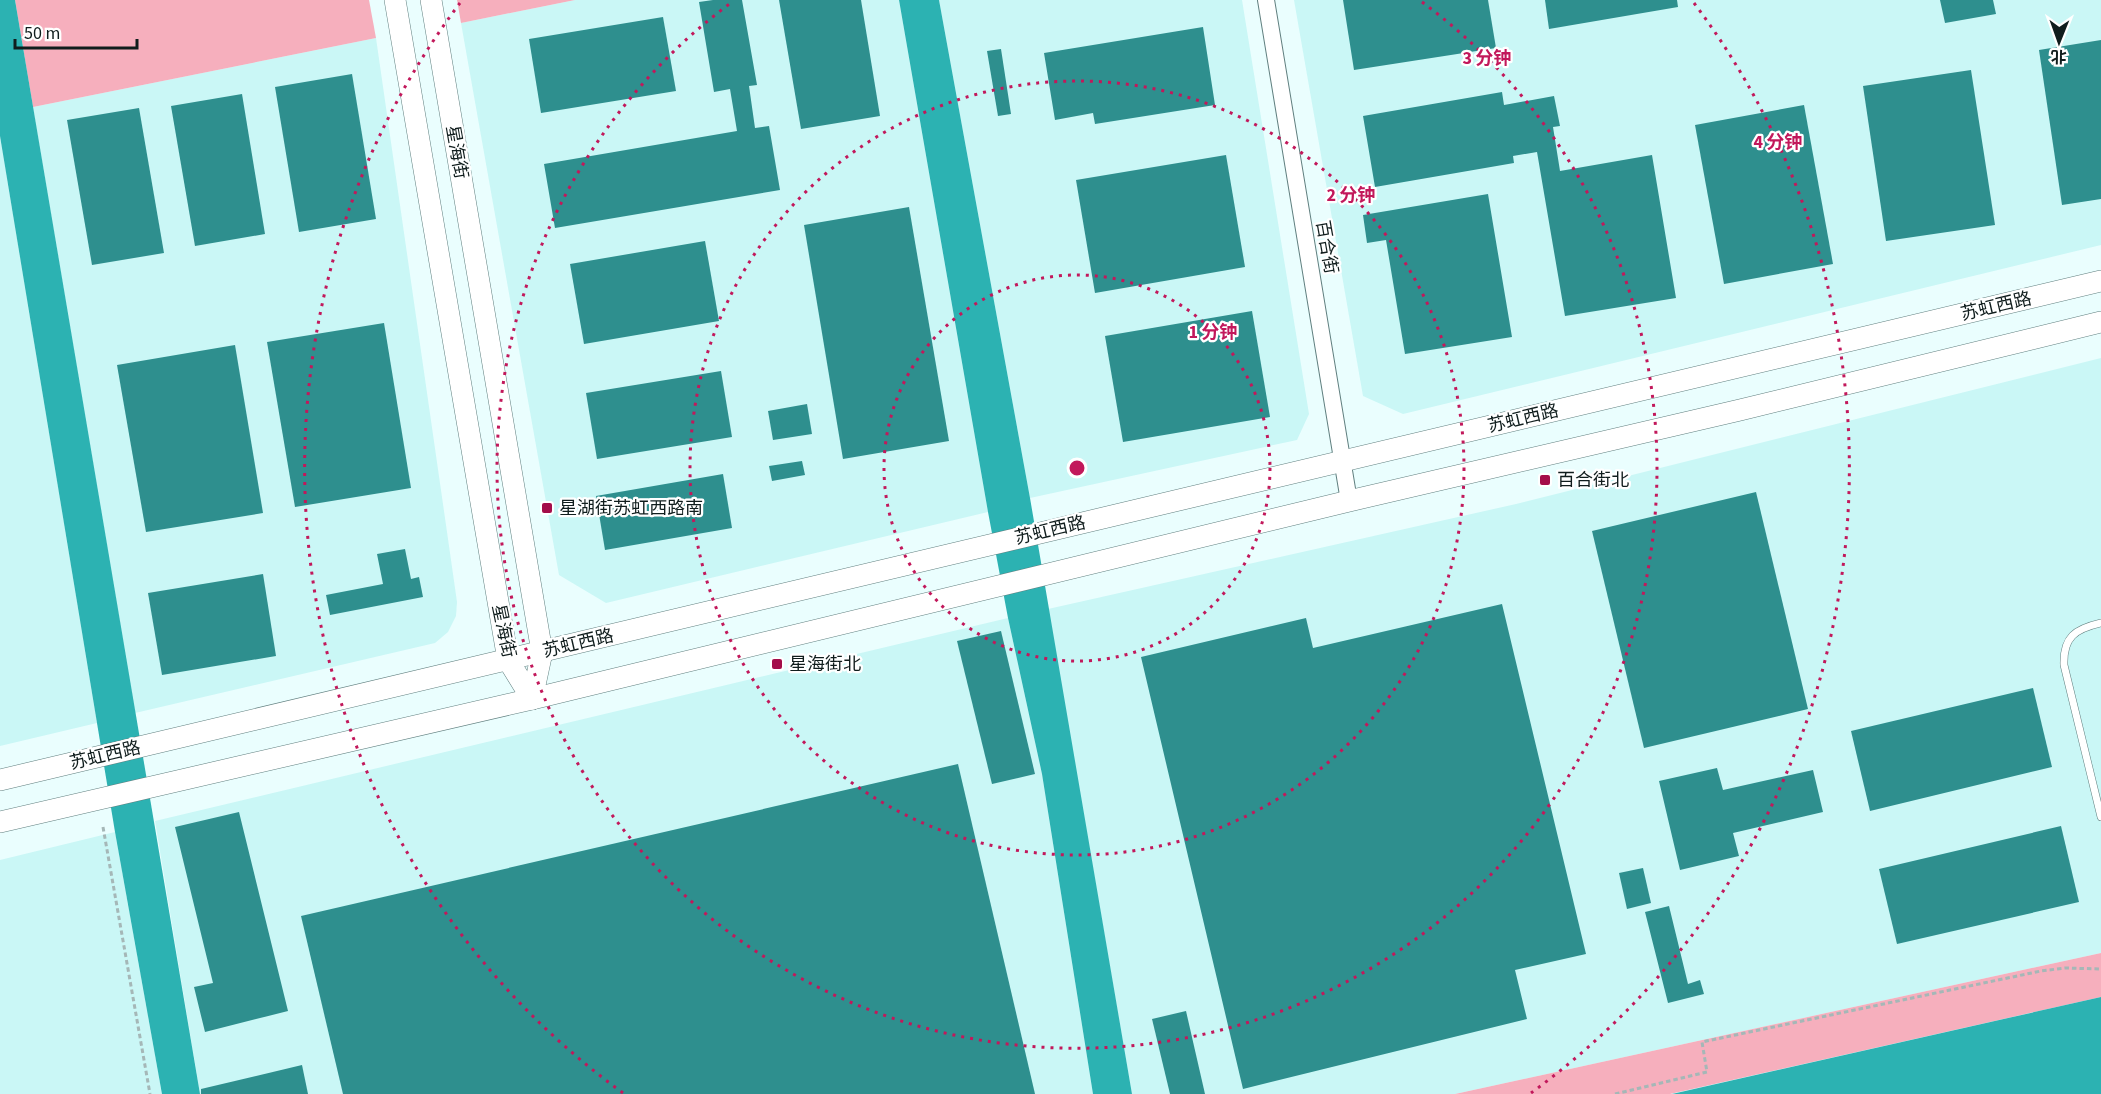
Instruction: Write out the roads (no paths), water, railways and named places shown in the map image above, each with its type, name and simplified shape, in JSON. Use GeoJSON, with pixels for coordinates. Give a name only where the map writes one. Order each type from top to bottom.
{"type":"FeatureCollection","features":[{"type":"Feature","properties":{"kind":"main road","name":"星海街"},"geometry":{"type":"LineString","coordinates":[[395,0],[508,660],[532,699]]}},
{"type":"Feature","properties":{"kind":"main road","name":"星海街"},"geometry":{"type":"LineString","coordinates":[[431,0],[542,652],[532,699]]}},
{"type":"Feature","properties":{"kind":"main road","name":"苏虹西路"},"geometry":{"type":"LineString","coordinates":[[0,780],[2101,281]]}},
{"type":"Feature","properties":{"kind":"main road"},"geometry":{"type":"LineString","coordinates":[[0,822],[532,699],[2101,322]]}},
{"type":"Feature","properties":{"kind":"street","name":"百合街"},"geometry":{"type":"LineString","coordinates":[[1266,0],[1349,501]]}},
{"type":"Feature","properties":{"kind":"lane"},"geometry":{"type":"LineString","coordinates":[[2101,623],[2078,631],[2068,640],[2063,651],[2064,665],[2101,817]]}},
{"type":"Feature","properties":{"kind":"water"},"geometry":{"type":"Polygon","coordinates":[[[0,0],[15,0],[200,1094],[162,1094],[115,832],[0,136],[0,0]]]}},
{"type":"Feature","properties":{"kind":"water"},"geometry":{"type":"Polygon","coordinates":[[[899,0],[939,0],[1030,498],[1132,1094],[1093,1094],[1042,774],[1008,618],[988,512],[899,0]]]}},
{"type":"Feature","properties":{"kind":"water"},"geometry":{"type":"Polygon","coordinates":[[[2101,997],[2101,1094],[1672,1094],[2101,997]]]}},
{"type":"Feature","properties":{"kind":"place","name":"百合街北"},"geometry":{"type":"Point","coordinates":[1545,480]}},
{"type":"Feature","properties":{"kind":"place","name":"星湖街苏虹西路南"},"geometry":{"type":"Point","coordinates":[547,508]}},
{"type":"Feature","properties":{"kind":"place","name":"星海街北"},"geometry":{"type":"Point","coordinates":[777,664]}}]}
